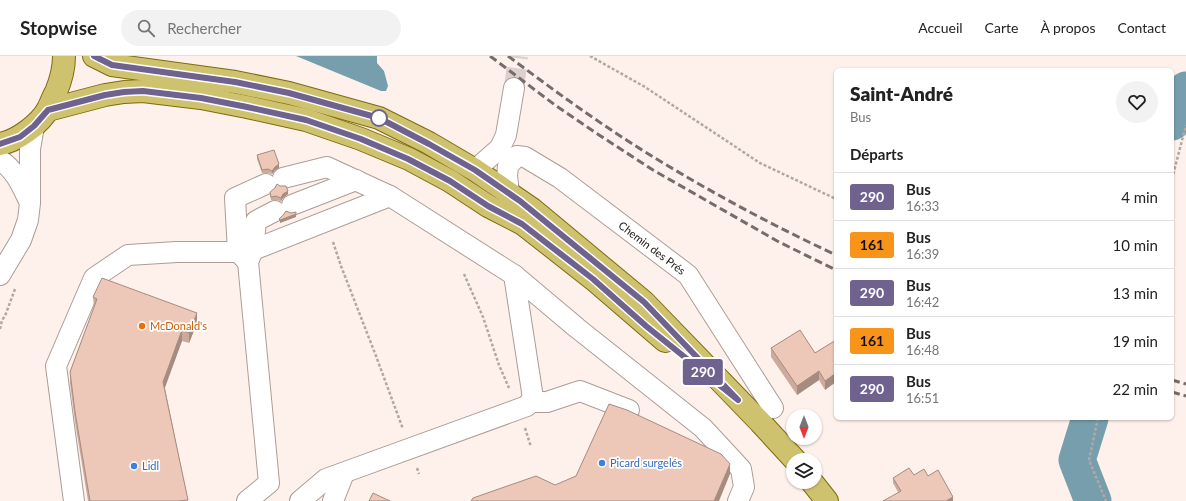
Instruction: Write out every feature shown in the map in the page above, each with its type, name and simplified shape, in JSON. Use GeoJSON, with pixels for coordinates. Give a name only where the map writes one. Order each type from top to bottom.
{"type":"FeatureCollection","features":[{"type":"Feature","properties":{"kind":"main road"},"geometry":{"type":"LineString","coordinates":[[0,144],[20,137],[34,126],[48,110],[61,78],[64,56]]}},
{"type":"Feature","properties":{"kind":"main road"},"geometry":{"type":"LineString","coordinates":[[94,56],[112,65],[235,82],[289,93],[379,118],[475,170],[532,209],[644,302],[789,453]]}},
{"type":"Feature","properties":{"kind":"main road"},"geometry":{"type":"LineString","coordinates":[[48,110],[105,95],[143,91],[201,98],[247,107],[306,120],[361,139],[408,159],[450,181],[488,206],[522,224],[593,279],[646,326],[738,400]]}},
{"type":"Feature","properties":{"kind":"main road"},"geometry":{"type":"LineString","coordinates":[[818,489],[827,501]]}},
{"type":"Feature","properties":{"kind":"street"},"geometry":{"type":"LineString","coordinates":[[475,170],[500,148],[506,135],[514,88]]}},
{"type":"Feature","properties":{"kind":"street"},"geometry":{"type":"LineString","coordinates":[[0,275],[21,240],[28,220],[30,203],[30,149],[34,126]]}},
{"type":"Feature","properties":{"kind":"street","name":"Chemin des Prés"},"geometry":{"type":"LineString","coordinates":[[509,193],[507,176],[508,166],[517,156],[525,157],[560,178],[688,275],[773,408]]}},
{"type":"Feature","properties":{"kind":"street"},"geometry":{"type":"LineString","coordinates":[[0,160],[15,173],[30,203]]}},
{"type":"Feature","properties":{"kind":"street"},"geometry":{"type":"LineString","coordinates":[[247,501],[269,483],[246,255],[235,198],[274,181],[327,167],[390,196],[514,275],[577,328],[703,428],[741,469],[744,487],[738,501]]}},
{"type":"Feature","properties":{"kind":"street"},"geometry":{"type":"LineString","coordinates":[[246,255],[256,221],[284,208],[356,180]]}},
{"type":"Feature","properties":{"kind":"street"},"geometry":{"type":"LineString","coordinates":[[74,501],[56,366],[94,278],[128,254],[177,252],[246,255],[390,196]]}},
{"type":"Feature","properties":{"kind":"street"},"geometry":{"type":"LineString","coordinates":[[514,275],[533,398],[524,406]]}},
{"type":"Feature","properties":{"kind":"street"},"geometry":{"type":"LineString","coordinates":[[300,501],[326,479],[524,406],[546,402],[580,391],[629,410]]}},
{"type":"Feature","properties":{"kind":"street"},"geometry":{"type":"LineString","coordinates":[[333,501],[344,473]]}},
{"type":"Feature","properties":{"kind":"path"},"geometry":{"type":"LineString","coordinates":[[590,56],[645,87],[760,163],[834,198]]}},
{"type":"Feature","properties":{"kind":"path"},"geometry":{"type":"LineString","coordinates":[[1174,171],[1186,125]]}},
{"type":"Feature","properties":{"kind":"path"},"geometry":{"type":"LineString","coordinates":[[333,242],[419,474]]}},
{"type":"Feature","properties":{"kind":"path"},"geometry":{"type":"LineString","coordinates":[[464,274],[484,317],[499,364],[524,406],[531,447]]}},
{"type":"Feature","properties":{"kind":"path"},"geometry":{"type":"LineString","coordinates":[[0,321],[2,320],[0,330]]}},
{"type":"Feature","properties":{"kind":"path"},"geometry":{"type":"LineString","coordinates":[[1098,420],[1089,460],[1106,501]]}},
{"type":"Feature","properties":{"kind":"water"},"geometry":{"type":"Polygon","coordinates":[[[296,56],[377,56],[377,63],[384,71],[388,86],[386,91],[381,91],[296,56]]]}},
{"type":"Feature","properties":{"kind":"building"},"geometry":{"type":"Polygon","coordinates":[[[274,150],[279,164],[272,171],[268,169],[262,170],[257,155],[274,150]]]}},
{"type":"Feature","properties":{"kind":"building"},"geometry":{"type":"Polygon","coordinates":[[[277,184],[280,186],[286,186],[288,191],[283,194],[281,198],[276,196],[271,197],[270,192],[277,184]]]}},
{"type":"Feature","properties":{"kind":"building"},"geometry":{"type":"Polygon","coordinates":[[[286,211],[291,213],[296,212],[296,214],[280,220],[279,219],[286,211]]]}},
{"type":"Feature","properties":{"kind":"building"},"geometry":{"type":"Polygon","coordinates":[[[102,278],[197,313],[189,333],[182,330],[163,382],[188,500],[90,501],[70,372],[97,299],[93,297],[102,278]]]}},
{"type":"Feature","properties":{"kind":"building"},"geometry":{"type":"Polygon","coordinates":[[[800,330],[815,353],[834,341],[834,374],[825,381],[819,371],[797,386],[771,348],[800,330]]]}},
{"type":"Feature","properties":{"kind":"building"},"geometry":{"type":"Polygon","coordinates":[[[609,404],[627,410],[721,454],[730,464],[714,501],[471,501],[473,498],[536,476],[555,485],[576,476],[609,404]]]}},
{"type":"Feature","properties":{"kind":"building"},"geometry":{"type":"Polygon","coordinates":[[[909,468],[914,475],[924,469],[928,476],[938,470],[953,497],[946,501],[883,501],[901,491],[893,478],[909,468]]]}},
{"type":"Feature","properties":{"kind":"building"},"geometry":{"type":"Polygon","coordinates":[[[373,493],[390,501],[369,501],[373,493]]]}},
{"type":"Feature","properties":{"kind":"waterway"},"geometry":{"type":"LineString","coordinates":[[1174,117],[1186,90]]}},
{"type":"Feature","properties":{"kind":"waterway"},"geometry":{"type":"LineString","coordinates":[[1089,420],[1077,460],[1093,501]]}},
{"type":"Feature","properties":{"kind":"tunnel"},"geometry":{"type":"LineString","coordinates":[[514,88],[518,56]]}},
{"type":"Feature","properties":{"kind":"railway"},"geometry":{"type":"LineString","coordinates":[[490,56],[555,105],[653,170],[779,242],[834,269]]}},
{"type":"Feature","properties":{"kind":"railway"},"geometry":{"type":"LineString","coordinates":[[508,56],[580,109],[655,158],[744,209],[834,254]]}},
{"type":"Feature","properties":{"kind":"railway"},"geometry":{"type":"LineString","coordinates":[[1174,381],[1186,384]]}},
{"type":"Feature","properties":{"kind":"railway"},"geometry":{"type":"LineString","coordinates":[[1174,393],[1186,396]]}},
{"type":"Feature","properties":{"kind":"bus line","name":"290"},"geometry":{"type":"LineString","coordinates":[[0,144],[4,144],[20,137],[34,126],[48,110],[105,95],[143,91],[201,98],[247,107],[306,120],[361,139],[408,159],[450,181],[488,206],[522,224],[593,279],[646,326],[738,400],[644,302],[532,209],[475,170],[429,144],[379,118],[289,93],[235,82],[121,67],[112,65],[94,56]]}},
{"type":"Feature","properties":{"kind":"place","name":"McDonald's"},"geometry":{"type":"Point","coordinates":[142,326]}},
{"type":"Feature","properties":{"kind":"place","name":"Picard surgelés"},"geometry":{"type":"Point","coordinates":[602,463]}},
{"type":"Feature","properties":{"kind":"place","name":"Lidl"},"geometry":{"type":"Point","coordinates":[134,466]}}]}
